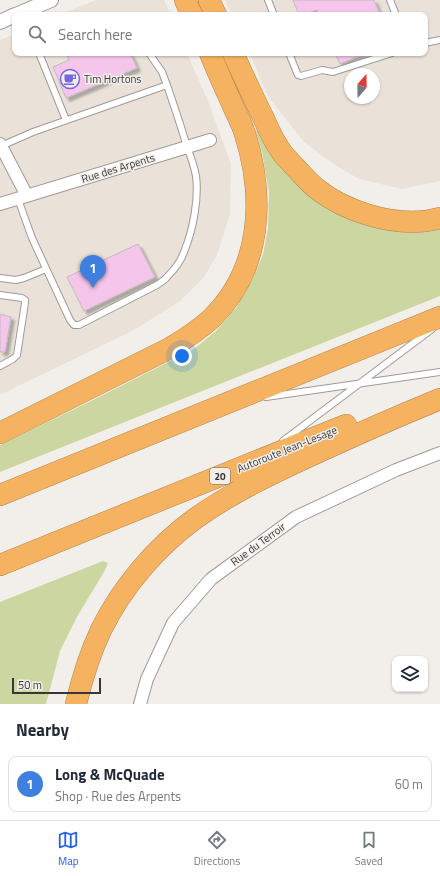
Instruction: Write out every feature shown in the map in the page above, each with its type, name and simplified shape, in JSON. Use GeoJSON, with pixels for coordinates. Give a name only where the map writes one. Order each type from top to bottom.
{"type":"FeatureCollection","features":[{"type":"Feature","properties":{"kind":"highway"},"geometry":{"type":"LineString","coordinates":[[184,0],[190,12]]}},
{"type":"Feature","properties":{"kind":"highway"},"geometry":{"type":"LineString","coordinates":[[209,0],[215,12]]}},
{"type":"Feature","properties":{"kind":"highway"},"geometry":{"type":"LineString","coordinates":[[0,433],[188,338],[213,317],[240,281],[248,261],[255,230],[257,208],[256,191],[252,160],[245,132],[211,56]]}},
{"type":"Feature","properties":{"kind":"highway"},"geometry":{"type":"LineString","coordinates":[[234,56],[257,106],[283,154],[317,189],[331,199],[348,208],[372,216],[391,220],[409,221],[425,221],[440,218]]}},
{"type":"Feature","properties":{"kind":"highway"},"geometry":{"type":"LineString","coordinates":[[0,495],[440,317]]}},
{"type":"Feature","properties":{"kind":"highway","name":"Autoroute Jean-Lesage"},"geometry":{"type":"LineString","coordinates":[[0,565],[440,386]]}},
{"type":"Feature","properties":{"kind":"highway"},"geometry":{"type":"LineString","coordinates":[[76,704],[90,656],[101,630],[119,599],[151,558],[183,528],[214,506],[286,467],[354,435],[440,399]]}},
{"type":"Feature","properties":{"kind":"street"},"geometry":{"type":"LineString","coordinates":[[22,12],[51,0]]}},
{"type":"Feature","properties":{"kind":"street"},"geometry":{"type":"LineString","coordinates":[[0,22],[12,16]]}},
{"type":"Feature","properties":{"kind":"street","name":"Rue des Arpents"},"geometry":{"type":"LineString","coordinates":[[0,204],[210,140]]}},
{"type":"Feature","properties":{"kind":"street"},"geometry":{"type":"LineString","coordinates":[[1,145],[22,198]]}},
{"type":"Feature","properties":{"kind":"street","name":"Rue du Terroir"},"geometry":{"type":"LineString","coordinates":[[140,704],[146,679],[173,623],[211,579],[296,517],[396,470],[440,453]]}},
{"type":"Feature","properties":{"kind":"lane"},"geometry":{"type":"LineString","coordinates":[[268,0],[273,12]]}},
{"type":"Feature","properties":{"kind":"lane"},"geometry":{"type":"LineString","coordinates":[[390,0],[395,12]]}},
{"type":"Feature","properties":{"kind":"lane"},"geometry":{"type":"LineString","coordinates":[[428,43],[440,40]]}},
{"type":"Feature","properties":{"kind":"lane"},"geometry":{"type":"LineString","coordinates":[[40,56],[66,120]]}},
{"type":"Feature","properties":{"kind":"lane"},"geometry":{"type":"LineString","coordinates":[[22,198],[32,238],[70,320],[74,325],[78,325],[158,285],[166,279],[184,253],[191,233],[197,193],[196,178],[194,166],[167,85],[162,72],[151,56]]}},
{"type":"Feature","properties":{"kind":"lane"},"geometry":{"type":"LineString","coordinates":[[290,56],[298,75],[301,76],[322,70],[333,72],[383,56]]}},
{"type":"Feature","properties":{"kind":"lane"},"geometry":{"type":"LineString","coordinates":[[1,145],[66,120],[167,85]]}},
{"type":"Feature","properties":{"kind":"lane"},"geometry":{"type":"LineString","coordinates":[[0,278],[16,280],[46,269]]}},
{"type":"Feature","properties":{"kind":"lane"},"geometry":{"type":"LineString","coordinates":[[0,295],[22,298],[25,300],[17,355],[13,360],[0,366]]}},
{"type":"Feature","properties":{"kind":"lane"},"geometry":{"type":"LineString","coordinates":[[256,461],[440,324]]}},
{"type":"Feature","properties":{"kind":"lane"},"geometry":{"type":"LineString","coordinates":[[262,397],[440,372]]}},
{"type":"Feature","properties":{"kind":"lane"},"geometry":{"type":"LineString","coordinates":[[231,402],[254,398]]}},
{"type":"Feature","properties":{"kind":"shaded area"},"geometry":{"type":"Polygon","coordinates":[[[96,0],[164,0],[170,12],[66,12],[96,0]]]}},
{"type":"Feature","properties":{"kind":"shaded area"},"geometry":{"type":"Polygon","coordinates":[[[225,0],[440,0],[440,181],[402,189],[359,179],[332,163],[304,142],[269,98],[250,56],[428,56],[428,12],[231,12],[225,0]]]}},
{"type":"Feature","properties":{"kind":"shaded area"},"geometry":{"type":"Polygon","coordinates":[[[12,35],[12,56],[188,56],[208,101],[231,164],[230,214],[217,255],[204,277],[180,301],[136,329],[0,395],[0,40],[12,35]]]}},
{"type":"Feature","properties":{"kind":"green space"},"geometry":{"type":"Polygon","coordinates":[[[259,129],[292,179],[417,231],[440,229],[440,296],[0,472],[0,445],[194,349],[216,331],[236,308],[249,286],[263,255],[268,228],[269,192],[262,152],[256,131],[259,129]]]}},
{"type":"Feature","properties":{"kind":"green space"},"geometry":{"type":"Polygon","coordinates":[[[103,561],[108,563],[104,572],[78,615],[60,651],[46,704],[0,704],[0,602],[103,561]]]}},
{"type":"Feature","properties":{"kind":"building"},"geometry":{"type":"Polygon","coordinates":[[[293,0],[374,0],[379,12],[318,12],[317,10],[311,12],[298,12],[293,0]]]}},
{"type":"Feature","properties":{"kind":"building"},"geometry":{"type":"Polygon","coordinates":[[[67,56],[131,56],[137,68],[66,98],[53,67],[69,60],[67,56]]]}},
{"type":"Feature","properties":{"kind":"building"},"geometry":{"type":"Polygon","coordinates":[[[336,56],[359,56],[340,64],[336,56]]]}},
{"type":"Feature","properties":{"kind":"building"},"geometry":{"type":"Polygon","coordinates":[[[138,244],[155,277],[84,311],[67,277],[138,244]]]}},
{"type":"Feature","properties":{"kind":"building"},"geometry":{"type":"Polygon","coordinates":[[[0,314],[11,317],[5,352],[0,352],[0,314]]]}},
{"type":"Feature","properties":{"kind":"place","name":"Tim Hortons"},"geometry":{"type":"Point","coordinates":[70,79]}},
{"type":"Feature","properties":{"kind":"place","name":"Long & McQuade"},"geometry":{"type":"Point","coordinates":[93,288]}}]}
